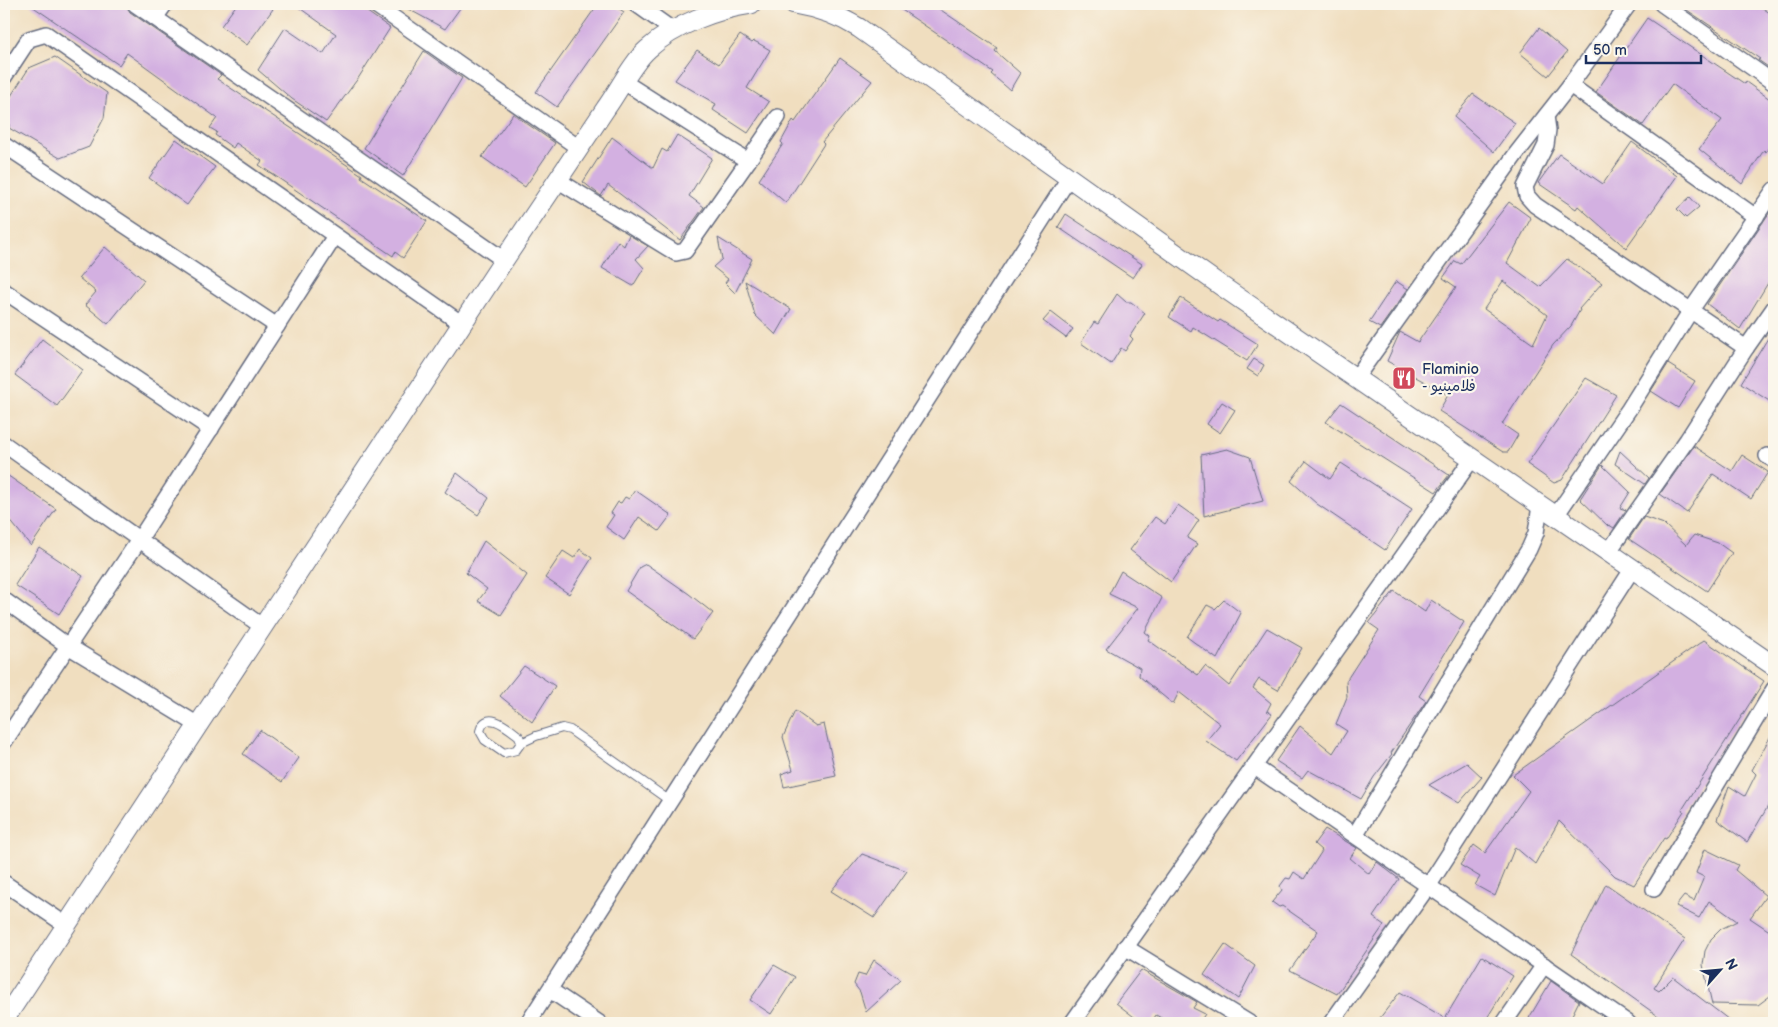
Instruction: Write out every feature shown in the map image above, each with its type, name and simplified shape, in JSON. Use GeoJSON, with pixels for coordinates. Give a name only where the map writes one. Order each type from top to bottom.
{"type":"FeatureCollection","features":[{"type":"Feature","properties":{"kind":"street"},"geometry":{"type":"LineString","coordinates":[[134,4],[504,260]]}},
{"type":"Feature","properties":{"kind":"street"},"geometry":{"type":"LineString","coordinates":[[155,18],[165,4]]}},
{"type":"Feature","properties":{"kind":"street"},"geometry":{"type":"LineString","coordinates":[[374,4],[580,148]]}},
{"type":"Feature","properties":{"kind":"street"},"geometry":{"type":"LineString","coordinates":[[636,4],[674,31]]}},
{"type":"Feature","properties":{"kind":"street"},"geometry":{"type":"LineString","coordinates":[[4,1020],[262,626],[504,260],[559,181],[630,71],[644,53],[674,31],[727,9],[751,4]]}},
{"type":"Feature","properties":{"kind":"street"},"geometry":{"type":"LineString","coordinates":[[794,4],[835,14],[859,28],[1355,379],[1556,517],[1609,551],[1774,666]]}},
{"type":"Feature","properties":{"kind":"street"},"geometry":{"type":"LineString","coordinates":[[1662,4],[1774,83]]}},
{"type":"Feature","properties":{"kind":"street"},"geometry":{"type":"LineString","coordinates":[[1355,379],[1516,154],[1631,5]]}},
{"type":"Feature","properties":{"kind":"street"},"geometry":{"type":"LineString","coordinates":[[4,77],[29,39],[46,34],[462,324]]}},
{"type":"Feature","properties":{"kind":"street"},"geometry":{"type":"LineString","coordinates":[[624,82],[748,161]]}},
{"type":"Feature","properties":{"kind":"street"},"geometry":{"type":"LineString","coordinates":[[1570,85],[1756,217]]}},
{"type":"Feature","properties":{"kind":"street"},"geometry":{"type":"LineString","coordinates":[[1546,116],[1548,130],[1546,145],[1525,187],[1527,196],[1535,205],[1746,348]]}},
{"type":"Feature","properties":{"kind":"street"},"geometry":{"type":"LineString","coordinates":[[559,181],[676,254],[685,251],[778,117]]}},
{"type":"Feature","properties":{"kind":"street"},"geometry":{"type":"LineString","coordinates":[[4,145],[277,326]]}},
{"type":"Feature","properties":{"kind":"street"},"geometry":{"type":"LineString","coordinates":[[528,1023],[1069,178]]}},
{"type":"Feature","properties":{"kind":"street"},"geometry":{"type":"LineString","coordinates":[[1556,517],[1629,409],[1691,310],[1774,190]]}},
{"type":"Feature","properties":{"kind":"street"},"geometry":{"type":"LineString","coordinates":[[4,741],[140,540],[335,236]]}},
{"type":"Feature","properties":{"kind":"street"},"geometry":{"type":"LineString","coordinates":[[4,291],[211,429]]}},
{"type":"Feature","properties":{"kind":"street"},"geometry":{"type":"LineString","coordinates":[[1609,551],[1687,440],[1774,308]]}},
{"type":"Feature","properties":{"kind":"street"},"geometry":{"type":"LineString","coordinates":[[4,444],[262,626]]}},
{"type":"Feature","properties":{"kind":"street"},"geometry":{"type":"LineString","coordinates":[[1072,1023],[1472,459]]}},
{"type":"Feature","properties":{"kind":"street"},"geometry":{"type":"LineString","coordinates":[[1355,835],[1529,549],[1536,533],[1540,505]]}},
{"type":"Feature","properties":{"kind":"street"},"geometry":{"type":"LineString","coordinates":[[1331,1023],[1429,886],[1633,568]]}},
{"type":"Feature","properties":{"kind":"street"},"geometry":{"type":"LineString","coordinates":[[4,600],[68,646],[198,725]]}},
{"type":"Feature","properties":{"kind":"street"},"geometry":{"type":"LineString","coordinates":[[1654,889],[1774,690]]}},
{"type":"Feature","properties":{"kind":"street"},"geometry":{"type":"LineString","coordinates":[[1255,767],[1628,1023]]}},
{"type":"Feature","properties":{"kind":"street"},"geometry":{"type":"LineString","coordinates":[[4,883],[66,925]]}},
{"type":"Feature","properties":{"kind":"street"},"geometry":{"type":"LineString","coordinates":[[1125,947],[1249,1023]]}},
{"type":"Feature","properties":{"kind":"street"},"geometry":{"type":"LineString","coordinates":[[1504,1023],[1544,965]]}},
{"type":"Feature","properties":{"kind":"street"},"geometry":{"type":"LineString","coordinates":[[550,990],[599,1023]]}},
{"type":"Feature","properties":{"kind":"lane"},"geometry":{"type":"LineString","coordinates":[[521,743],[519,736],[495,720],[487,721],[480,731],[485,740],[504,753],[516,750],[521,743],[562,728],[570,730],[670,802]]}},
{"type":"Feature","properties":{"kind":"building"},"geometry":{"type":"Polygon","coordinates":[[[29,4],[126,4],[130,12],[221,75],[217,79],[362,175],[361,177],[427,221],[403,258],[395,252],[393,256],[259,165],[262,161],[236,143],[233,148],[215,135],[217,132],[210,128],[217,118],[127,53],[119,65],[29,4]]]}},
{"type":"Feature","properties":{"kind":"building"},"geometry":{"type":"Polygon","coordinates":[[[237,4],[265,4],[273,9],[247,45],[221,26],[237,4]]]}},
{"type":"Feature","properties":{"kind":"building"},"geometry":{"type":"Polygon","coordinates":[[[294,4],[356,4],[390,28],[359,77],[326,122],[292,99],[258,70],[285,28],[323,54],[336,34],[294,4]]]}},
{"type":"Feature","properties":{"kind":"building"},"geometry":{"type":"Polygon","coordinates":[[[399,4],[463,4],[445,29],[399,4]]]}},
{"type":"Feature","properties":{"kind":"building"},"geometry":{"type":"Polygon","coordinates":[[[598,4],[612,4],[624,12],[557,107],[536,92],[598,4]]]}},
{"type":"Feature","properties":{"kind":"building"},"geometry":{"type":"Polygon","coordinates":[[[893,4],[932,4],[997,48],[995,51],[1020,73],[1010,90],[991,74],[993,72],[893,4]]]}},
{"type":"Feature","properties":{"kind":"building"},"geometry":{"type":"Polygon","coordinates":[[[1678,4],[1757,4],[1774,16],[1774,71],[1758,60],[1760,59],[1678,4]]]}},
{"type":"Feature","properties":{"kind":"building"},"geometry":{"type":"Polygon","coordinates":[[[1647,18],[1774,102],[1774,138],[1742,184],[1699,149],[1722,120],[1672,84],[1643,125],[1596,92],[1647,18]]]}},
{"type":"Feature","properties":{"kind":"building"},"geometry":{"type":"Polygon","coordinates":[[[1539,28],[1567,52],[1548,76],[1520,53],[1539,28]]]}},
{"type":"Feature","properties":{"kind":"building"},"geometry":{"type":"Polygon","coordinates":[[[740,35],[752,43],[754,41],[770,50],[747,88],[769,102],[748,133],[713,110],[716,104],[675,80],[697,50],[719,64],[740,35]]]}},
{"type":"Feature","properties":{"kind":"building"},"geometry":{"type":"Polygon","coordinates":[[[424,51],[462,78],[403,176],[364,148],[424,51]]]}},
{"type":"Feature","properties":{"kind":"building"},"geometry":{"type":"Polygon","coordinates":[[[55,57],[107,93],[104,118],[89,147],[60,158],[9,128],[9,99],[29,68],[55,57]]]}},
{"type":"Feature","properties":{"kind":"building"},"geometry":{"type":"Polygon","coordinates":[[[840,58],[872,81],[822,142],[824,144],[786,203],[759,180],[783,144],[781,142],[793,120],[795,122],[840,58]]]}},
{"type":"Feature","properties":{"kind":"building"},"geometry":{"type":"Polygon","coordinates":[[[1473,94],[1515,123],[1494,152],[1454,117],[1473,94]]]}},
{"type":"Feature","properties":{"kind":"building"},"geometry":{"type":"Polygon","coordinates":[[[513,114],[555,143],[525,187],[482,157],[513,114]]]}},
{"type":"Feature","properties":{"kind":"building"},"geometry":{"type":"Polygon","coordinates":[[[677,135],[712,158],[689,196],[704,207],[680,240],[608,185],[601,196],[583,182],[612,137],[653,168],[662,149],[667,152],[677,135]]]}},
{"type":"Feature","properties":{"kind":"building"},"geometry":{"type":"Polygon","coordinates":[[[176,139],[215,167],[187,205],[149,178],[176,139]]]}},
{"type":"Feature","properties":{"kind":"building"},"geometry":{"type":"Polygon","coordinates":[[[1632,142],[1677,176],[1626,248],[1578,206],[1576,209],[1538,183],[1559,154],[1603,184],[1632,142]]]}},
{"type":"Feature","properties":{"kind":"building"},"geometry":{"type":"Polygon","coordinates":[[[1690,197],[1699,207],[1686,218],[1677,209],[1690,197]]]}},
{"type":"Feature","properties":{"kind":"building"},"geometry":{"type":"Polygon","coordinates":[[[1509,202],[1531,218],[1507,263],[1540,287],[1567,259],[1602,283],[1579,309],[1571,326],[1553,345],[1502,424],[1518,435],[1508,452],[1503,452],[1439,411],[1448,395],[1387,361],[1400,332],[1418,342],[1456,287],[1443,278],[1455,261],[1461,264],[1509,202]],[[1503,281],[1484,309],[1533,344],[1547,315],[1503,281]]]}},
{"type":"Feature","properties":{"kind":"building"},"geometry":{"type":"Polygon","coordinates":[[[1774,206],[1774,273],[1740,329],[1707,304],[1774,206]]]}},
{"type":"Feature","properties":{"kind":"building"},"geometry":{"type":"Polygon","coordinates":[[[1066,214],[1142,264],[1133,278],[1058,227],[1066,214]]]}},
{"type":"Feature","properties":{"kind":"building"},"geometry":{"type":"Polygon","coordinates":[[[629,235],[648,246],[636,259],[644,268],[633,286],[602,268],[618,241],[624,246],[629,235]]]}},
{"type":"Feature","properties":{"kind":"building"},"geometry":{"type":"Polygon","coordinates":[[[718,238],[752,259],[735,293],[725,283],[728,279],[713,267],[722,259],[718,238]]]}},
{"type":"Feature","properties":{"kind":"building"},"geometry":{"type":"Polygon","coordinates":[[[105,247],[144,280],[108,324],[85,305],[96,292],[79,278],[105,247]]]}},
{"type":"Feature","properties":{"kind":"building"},"geometry":{"type":"Polygon","coordinates":[[[745,281],[791,309],[776,335],[755,315],[745,281]]]}},
{"type":"Feature","properties":{"kind":"building"},"geometry":{"type":"Polygon","coordinates":[[[1396,281],[1408,289],[1380,328],[1369,322],[1396,281]]]}},
{"type":"Feature","properties":{"kind":"building"},"geometry":{"type":"Polygon","coordinates":[[[1117,294],[1126,302],[1131,302],[1145,313],[1130,336],[1133,339],[1125,351],[1121,348],[1111,364],[1081,343],[1094,322],[1098,324],[1117,294]]]}},
{"type":"Feature","properties":{"kind":"building"},"geometry":{"type":"Polygon","coordinates":[[[1181,298],[1218,322],[1220,320],[1258,344],[1247,361],[1193,327],[1191,331],[1169,317],[1181,298]]]}},
{"type":"Feature","properties":{"kind":"building"},"geometry":{"type":"Polygon","coordinates":[[[1051,312],[1073,329],[1066,338],[1043,321],[1051,312]]]}},
{"type":"Feature","properties":{"kind":"building"},"geometry":{"type":"Polygon","coordinates":[[[1774,328],[1774,404],[1741,383],[1774,328]]]}},
{"type":"Feature","properties":{"kind":"building"},"geometry":{"type":"Polygon","coordinates":[[[42,339],[83,370],[57,406],[15,375],[42,339]]]}},
{"type":"Feature","properties":{"kind":"building"},"geometry":{"type":"Polygon","coordinates":[[[1254,359],[1264,365],[1258,376],[1247,369],[1254,359]]]}},
{"type":"Feature","properties":{"kind":"building"},"geometry":{"type":"Polygon","coordinates":[[[1668,364],[1695,381],[1678,408],[1651,391],[1668,364]]]}},
{"type":"Feature","properties":{"kind":"building"},"geometry":{"type":"Polygon","coordinates":[[[1586,378],[1616,395],[1562,480],[1554,483],[1527,464],[1586,378]]]}},
{"type":"Feature","properties":{"kind":"building"},"geometry":{"type":"Polygon","coordinates":[[[1222,402],[1235,410],[1220,433],[1207,424],[1222,402]]]}},
{"type":"Feature","properties":{"kind":"building"},"geometry":{"type":"Polygon","coordinates":[[[1341,403],[1449,475],[1436,492],[1326,422],[1341,403]]]}},
{"type":"Feature","properties":{"kind":"building"},"geometry":{"type":"Polygon","coordinates":[[[1694,446],[1732,471],[1742,455],[1768,472],[1751,499],[1713,474],[1687,513],[1660,494],[1694,446]]]}},
{"type":"Feature","properties":{"kind":"building"},"geometry":{"type":"Polygon","coordinates":[[[1227,449],[1250,457],[1263,501],[1204,516],[1201,455],[1227,449]]]}},
{"type":"Feature","properties":{"kind":"building"},"geometry":{"type":"Polygon","coordinates":[[[1620,451],[1649,478],[1645,484],[1615,464],[1620,451]]]}},
{"type":"Feature","properties":{"kind":"building"},"geometry":{"type":"Polygon","coordinates":[[[1306,461],[1330,479],[1341,463],[1412,509],[1385,550],[1317,504],[1291,481],[1306,461]]]}},
{"type":"Feature","properties":{"kind":"building"},"geometry":{"type":"Polygon","coordinates":[[[1602,465],[1630,492],[1620,508],[1626,510],[1614,528],[1608,526],[1580,499],[1602,465]]]}},
{"type":"Feature","properties":{"kind":"building"},"geometry":{"type":"Polygon","coordinates":[[[4,473],[56,509],[31,546],[4,513],[4,473]]]}},
{"type":"Feature","properties":{"kind":"building"},"geometry":{"type":"Polygon","coordinates":[[[457,473],[489,498],[478,515],[445,492],[457,473]]]}},
{"type":"Feature","properties":{"kind":"building"},"geometry":{"type":"Polygon","coordinates":[[[635,490],[671,515],[659,531],[639,517],[624,540],[606,527],[614,515],[611,513],[618,502],[621,503],[625,497],[629,499],[635,490]]]}},
{"type":"Feature","properties":{"kind":"building"},"geometry":{"type":"Polygon","coordinates":[[[1178,505],[1199,520],[1187,538],[1197,544],[1171,582],[1130,550],[1155,517],[1165,524],[1178,505]]]}},
{"type":"Feature","properties":{"kind":"building"},"geometry":{"type":"Polygon","coordinates":[[[1644,517],[1664,524],[1686,545],[1694,535],[1718,543],[1732,553],[1707,591],[1629,539],[1644,517]]]}},
{"type":"Feature","properties":{"kind":"building"},"geometry":{"type":"Polygon","coordinates":[[[484,541],[527,575],[501,615],[478,601],[487,589],[466,573],[484,541]]]}},
{"type":"Feature","properties":{"kind":"building"},"geometry":{"type":"Polygon","coordinates":[[[39,547],[83,576],[59,614],[15,585],[39,547]]]}},
{"type":"Feature","properties":{"kind":"building"},"geometry":{"type":"Polygon","coordinates":[[[580,549],[592,558],[569,594],[545,578],[563,551],[574,558],[580,549]]]}},
{"type":"Feature","properties":{"kind":"building"},"geometry":{"type":"Polygon","coordinates":[[[646,564],[713,613],[693,639],[626,591],[640,567],[646,564]]]}},
{"type":"Feature","properties":{"kind":"building"},"geometry":{"type":"Polygon","coordinates":[[[1121,571],[1162,598],[1145,632],[1150,636],[1148,640],[1198,675],[1205,666],[1229,686],[1267,628],[1302,648],[1278,690],[1259,679],[1253,688],[1271,703],[1267,711],[1272,714],[1236,761],[1206,741],[1220,724],[1179,692],[1173,704],[1139,676],[1140,668],[1106,649],[1138,608],[1109,594],[1121,571]]]}},
{"type":"Feature","properties":{"kind":"building"},"geometry":{"type":"Polygon","coordinates":[[[1394,591],[1425,612],[1431,600],[1464,622],[1419,696],[1426,701],[1361,799],[1308,770],[1302,778],[1276,761],[1300,726],[1333,753],[1347,731],[1336,724],[1347,697],[1346,681],[1379,630],[1369,623],[1394,591]]]}},
{"type":"Feature","properties":{"kind":"building"},"geometry":{"type":"Polygon","coordinates":[[[1224,600],[1241,613],[1217,659],[1187,637],[1207,605],[1215,609],[1224,600]]]}},
{"type":"Feature","properties":{"kind":"building"},"geometry":{"type":"Polygon","coordinates":[[[1704,640],[1764,681],[1682,810],[1684,811],[1634,885],[1615,876],[1559,821],[1535,864],[1515,847],[1495,896],[1475,885],[1480,877],[1460,865],[1474,845],[1485,853],[1529,791],[1513,775],[1704,640]]]}},
{"type":"Feature","properties":{"kind":"building"},"geometry":{"type":"Polygon","coordinates":[[[524,666],[555,686],[532,722],[500,696],[524,666]]]}},
{"type":"Feature","properties":{"kind":"building"},"geometry":{"type":"Polygon","coordinates":[[[795,711],[816,726],[824,724],[836,776],[784,787],[781,774],[793,770],[783,737],[795,711]]]}},
{"type":"Feature","properties":{"kind":"building"},"geometry":{"type":"Polygon","coordinates":[[[260,730],[299,758],[282,782],[243,754],[260,730]]]}},
{"type":"Feature","properties":{"kind":"building"},"geometry":{"type":"Polygon","coordinates":[[[1774,730],[1774,796],[1747,842],[1717,820],[1729,786],[1745,796],[1756,774],[1752,770],[1774,730]]]}},
{"type":"Feature","properties":{"kind":"building"},"geometry":{"type":"Polygon","coordinates":[[[1467,763],[1482,777],[1459,803],[1429,785],[1467,763]]]}},
{"type":"Feature","properties":{"kind":"building"},"geometry":{"type":"Polygon","coordinates":[[[1325,829],[1357,848],[1350,858],[1369,874],[1377,862],[1399,879],[1373,917],[1384,925],[1337,994],[1290,970],[1318,931],[1282,906],[1279,907],[1272,902],[1282,890],[1280,886],[1286,878],[1290,879],[1294,872],[1304,879],[1322,851],[1314,844],[1325,829]]]}},
{"type":"Feature","properties":{"kind":"building"},"geometry":{"type":"Polygon","coordinates":[[[1705,849],[1738,865],[1735,870],[1766,896],[1750,918],[1774,934],[1774,993],[1758,1005],[1712,1004],[1703,965],[1705,951],[1711,939],[1721,929],[1737,921],[1709,901],[1699,918],[1676,906],[1684,896],[1694,901],[1704,877],[1696,873],[1705,849]]]}},
{"type":"Feature","properties":{"kind":"building"},"geometry":{"type":"Polygon","coordinates":[[[862,854],[907,871],[874,918],[831,891],[862,854]]]}},
{"type":"Feature","properties":{"kind":"building"},"geometry":{"type":"Polygon","coordinates":[[[1606,884],[1685,939],[1654,988],[1659,991],[1673,977],[1733,1023],[1668,1023],[1571,954],[1606,884]]]}},
{"type":"Feature","properties":{"kind":"building"},"geometry":{"type":"Polygon","coordinates":[[[1225,944],[1255,966],[1238,999],[1204,975],[1225,944]]]}},
{"type":"Feature","properties":{"kind":"building"},"geometry":{"type":"Polygon","coordinates":[[[1482,956],[1513,976],[1484,1023],[1376,1023],[1400,992],[1445,1018],[1482,956]]]}},
{"type":"Feature","properties":{"kind":"building"},"geometry":{"type":"Polygon","coordinates":[[[874,960],[901,980],[866,1012],[860,992],[854,984],[858,974],[865,976],[874,960]]]}},
{"type":"Feature","properties":{"kind":"building"},"geometry":{"type":"Polygon","coordinates":[[[774,965],[795,977],[771,1014],[750,1000],[774,965]]]}},
{"type":"Feature","properties":{"kind":"building"},"geometry":{"type":"Polygon","coordinates":[[[1141,970],[1197,1002],[1193,1008],[1205,1014],[1199,1023],[1170,1023],[1156,1015],[1151,1023],[1142,1023],[1116,1003],[1141,970]]]}},
{"type":"Feature","properties":{"kind":"building"},"geometry":{"type":"Polygon","coordinates":[[[1551,981],[1579,1001],[1568,1023],[1536,1023],[1529,1018],[1551,981]]]}},
{"type":"Feature","properties":{"kind":"place","name":"Flaminio - فلامينيو"},"geometry":{"type":"Point","coordinates":[1404,378]}}]}
